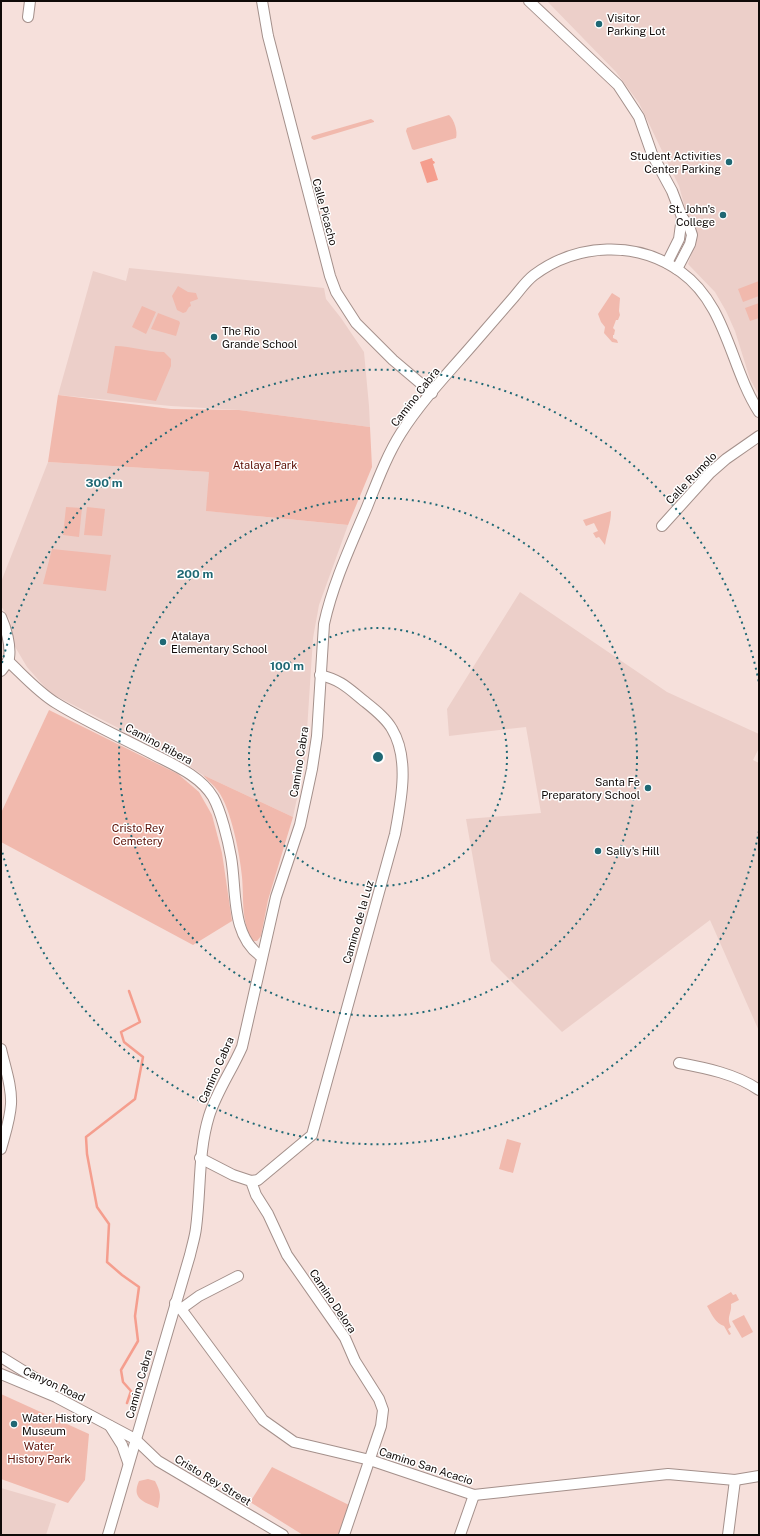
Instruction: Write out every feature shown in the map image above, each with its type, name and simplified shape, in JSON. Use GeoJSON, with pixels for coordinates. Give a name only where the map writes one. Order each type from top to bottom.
{"type":"FeatureCollection","features":[{"type":"Feature","properties":{"kind":"street"},"geometry":{"type":"LineString","coordinates":[[28,17],[30,1]]}},
{"type":"Feature","properties":{"kind":"street","name":"Calle Picacho"},"geometry":{"type":"LineString","coordinates":[[262,1],[268,36],[304,178],[330,276],[336,292],[356,323],[393,360],[432,393]]}},
{"type":"Feature","properties":{"kind":"street"},"geometry":{"type":"LineString","coordinates":[[529,1],[618,85],[628,98],[639,117],[652,154],[672,191],[682,217],[689,226],[692,235],[690,244],[672,266],[698,287],[713,307],[722,325],[742,381],[759,412]]}},
{"type":"Feature","properties":{"kind":"street","name":"Camino Cabra"},"geometry":{"type":"LineString","coordinates":[[135,1439],[178,1306],[190,1255],[196,1227],[200,1158],[208,1117],[214,1099],[235,1063],[242,1047],[276,897],[300,824],[312,769],[317,736],[320,674],[324,624],[327,607],[370,501],[397,440],[409,421],[432,393],[532,276],[560,259],[570,255],[599,249],[634,251],[672,266]]}},
{"type":"Feature","properties":{"kind":"street","name":"Calle Rumolo"},"geometry":{"type":"LineString","coordinates":[[662,526],[710,473],[735,452],[759,436]]}},
{"type":"Feature","properties":{"kind":"street"},"geometry":{"type":"LineString","coordinates":[[1,617],[4,624],[9,651],[8,661],[1,671]]}},
{"type":"Feature","properties":{"kind":"street","name":"Camino Ribera"},"geometry":{"type":"LineString","coordinates":[[8,661],[54,702],[184,770],[204,785],[212,796],[219,810],[231,857],[238,920],[247,943],[254,952],[262,957]]}},
{"type":"Feature","properties":{"kind":"street","name":"Camino de la Luz"},"geometry":{"type":"LineString","coordinates":[[251,1181],[258,1180],[312,1135],[395,834],[399,812],[403,777],[402,763],[400,746],[392,728],[378,713],[342,683],[334,678],[320,674]]}},
{"type":"Feature","properties":{"kind":"street"},"geometry":{"type":"LineString","coordinates":[[1,1049],[10,1090],[11,1103],[8,1124],[1,1149]]}},
{"type":"Feature","properties":{"kind":"street"},"geometry":{"type":"LineString","coordinates":[[679,1064],[723,1073],[744,1081],[759,1090]]}},
{"type":"Feature","properties":{"kind":"street"},"geometry":{"type":"LineString","coordinates":[[200,1158],[233,1175],[251,1181]]}},
{"type":"Feature","properties":{"kind":"street","name":"Camino Delora"},"geometry":{"type":"LineString","coordinates":[[251,1181],[256,1195],[268,1214],[287,1255],[345,1338],[355,1361],[382,1406],[383,1417],[381,1426],[344,1535]]}},
{"type":"Feature","properties":{"kind":"street"},"geometry":{"type":"LineString","coordinates":[[178,1306],[238,1276]]}},
{"type":"Feature","properties":{"kind":"street","name":"Camino San Acacio"},"geometry":{"type":"LineString","coordinates":[[178,1306],[262,1420],[294,1442],[370,1460],[474,1495],[668,1474],[735,1480],[759,1476]]}},
{"type":"Feature","properties":{"kind":"street"},"geometry":{"type":"LineString","coordinates":[[1,1357],[35,1378],[56,1397]]}},
{"type":"Feature","properties":{"kind":"street","name":"Canyon Road"},"geometry":{"type":"LineString","coordinates":[[1,1374],[56,1397],[135,1439]]}},
{"type":"Feature","properties":{"kind":"street"},"geometry":{"type":"LineString","coordinates":[[109,1425],[122,1445],[128,1462]]}},
{"type":"Feature","properties":{"kind":"street"},"geometry":{"type":"LineString","coordinates":[[108,1535],[135,1439]]}},
{"type":"Feature","properties":{"kind":"street","name":"Cristo Rey Street"},"geometry":{"type":"LineString","coordinates":[[135,1439],[158,1461],[283,1535]]}},
{"type":"Feature","properties":{"kind":"street"},"geometry":{"type":"LineString","coordinates":[[728,1535],[735,1480]]}},
{"type":"Feature","properties":{"kind":"street"},"geometry":{"type":"LineString","coordinates":[[460,1535],[474,1495]]}},
{"type":"Feature","properties":{"kind":"shaded area","name":"St. John's College"},"geometry":{"type":"Polygon","coordinates":[[[547,1],[759,1],[759,395],[750,379],[735,331],[726,311],[715,292],[688,264],[695,244],[679,186],[639,103],[616,72],[547,1]]]}},
{"type":"Feature","properties":{"kind":"shaded area"},"geometry":{"type":"Polygon","coordinates":[[[432,158],[435,163],[433,164],[438,180],[427,183],[420,162],[432,158]]]}},
{"type":"Feature","properties":{"kind":"shaded area","name":"The Rio Grande School"},"geometry":{"type":"Polygon","coordinates":[[[129,268],[324,288],[326,299],[364,352],[370,427],[239,410],[171,406],[58,395],[93,271],[126,281],[129,268]]]}},
{"type":"Feature","properties":{"kind":"shaded area","name":"Atalaya Elementary School"},"geometry":{"type":"Polygon","coordinates":[[[48,462],[209,472],[207,511],[348,525],[319,605],[313,638],[305,761],[293,817],[203,775],[177,758],[50,693],[27,667],[14,645],[10,620],[1,606],[1,582],[48,462]]]}},
{"type":"Feature","properties":{"kind":"shaded area","name":"Santa Fe Preparatory School"},"geometry":{"type":"Polygon","coordinates":[[[520,592],[667,692],[759,734],[759,748],[753,760],[759,763],[759,1031],[710,920],[562,1032],[491,961],[466,819],[541,813],[526,727],[449,736],[447,709],[520,592]]]}},
{"type":"Feature","properties":{"kind":"shaded area"},"geometry":{"type":"Polygon","coordinates":[[[1,1488],[56,1504],[46,1535],[1,1535],[1,1488]]]}},
{"type":"Feature","properties":{"kind":"green space"},"geometry":{"type":"Polygon","coordinates":[[[449,115],[455,126],[456,138],[414,150],[412,149],[406,131],[407,128],[449,115]]]}},
{"type":"Feature","properties":{"kind":"green space"},"geometry":{"type":"Polygon","coordinates":[[[371,119],[374,122],[314,140],[311,138],[312,136],[371,119]]]}},
{"type":"Feature","properties":{"kind":"green space"},"geometry":{"type":"Polygon","coordinates":[[[759,281],[759,296],[743,302],[738,289],[759,281]]]}},
{"type":"Feature","properties":{"kind":"green space"},"geometry":{"type":"Polygon","coordinates":[[[178,286],[188,292],[196,293],[198,299],[190,302],[191,306],[186,312],[183,313],[177,310],[172,296],[178,286]]]}},
{"type":"Feature","properties":{"kind":"green space"},"geometry":{"type":"Polygon","coordinates":[[[612,293],[620,298],[620,315],[613,328],[615,330],[613,338],[617,340],[618,343],[612,342],[604,333],[605,327],[598,314],[612,293]]]}},
{"type":"Feature","properties":{"kind":"green space"},"geometry":{"type":"Polygon","coordinates":[[[759,303],[759,318],[750,321],[745,308],[759,303]]]}},
{"type":"Feature","properties":{"kind":"green space"},"geometry":{"type":"Polygon","coordinates":[[[142,306],[156,312],[146,334],[132,327],[142,306]]]}},
{"type":"Feature","properties":{"kind":"green space"},"geometry":{"type":"Polygon","coordinates":[[[158,313],[179,321],[180,323],[176,336],[151,329],[158,313]]]}},
{"type":"Feature","properties":{"kind":"green space"},"geometry":{"type":"Polygon","coordinates":[[[115,346],[164,352],[171,359],[171,366],[156,401],[107,393],[115,346]]]}},
{"type":"Feature","properties":{"kind":"green space","name":"Atalaya Park"},"geometry":{"type":"Polygon","coordinates":[[[58,395],[171,409],[239,410],[370,427],[372,467],[348,525],[206,511],[209,472],[48,462],[58,395]]]}},
{"type":"Feature","properties":{"kind":"green space"},"geometry":{"type":"Polygon","coordinates":[[[66,507],[82,508],[79,537],[63,535],[66,507]]]}},
{"type":"Feature","properties":{"kind":"green space"},"geometry":{"type":"Polygon","coordinates":[[[87,507],[105,509],[102,536],[84,535],[87,507]]]}},
{"type":"Feature","properties":{"kind":"green space"},"geometry":{"type":"Polygon","coordinates":[[[611,511],[610,524],[605,545],[599,537],[596,538],[593,533],[598,531],[594,523],[586,526],[583,520],[611,511]]]}},
{"type":"Feature","properties":{"kind":"green space"},"geometry":{"type":"Polygon","coordinates":[[[52,549],[111,555],[106,591],[43,584],[52,549]]]}},
{"type":"Feature","properties":{"kind":"green space","name":"Cristo Rey Cemetery"},"geometry":{"type":"Polygon","coordinates":[[[49,710],[178,774],[199,792],[212,815],[222,853],[232,921],[193,945],[1,842],[1,813],[49,710]]]}},
{"type":"Feature","properties":{"kind":"green space"},"geometry":{"type":"Polygon","coordinates":[[[203,775],[293,817],[268,900],[261,936],[257,941],[252,941],[246,925],[241,868],[231,820],[223,799],[215,787],[203,775]]]}},
{"type":"Feature","properties":{"kind":"green space"},"geometry":{"type":"Polygon","coordinates":[[[507,1139],[521,1143],[513,1173],[499,1169],[507,1139]]]}},
{"type":"Feature","properties":{"kind":"green space"},"geometry":{"type":"Polygon","coordinates":[[[731,1292],[733,1295],[736,1294],[739,1300],[731,1304],[729,1320],[731,1327],[728,1329],[731,1334],[729,1335],[724,1326],[714,1318],[707,1306],[731,1292]]]}},
{"type":"Feature","properties":{"kind":"green space"},"geometry":{"type":"Polygon","coordinates":[[[744,1315],[753,1332],[742,1338],[732,1321],[744,1315]]]}},
{"type":"Feature","properties":{"kind":"green space","name":"Water History Park"},"geometry":{"type":"Polygon","coordinates":[[[1,1394],[89,1434],[85,1480],[68,1503],[1,1479],[1,1394]]]}},
{"type":"Feature","properties":{"kind":"green space"},"geometry":{"type":"Polygon","coordinates":[[[272,1467],[349,1505],[338,1535],[303,1535],[250,1502],[272,1467]]]}},
{"type":"Feature","properties":{"kind":"green space"},"geometry":{"type":"Polygon","coordinates":[[[148,1479],[155,1481],[160,1494],[158,1508],[144,1502],[138,1496],[137,1487],[139,1481],[148,1479]]]}},
{"type":"Feature","properties":{"kind":"waterway"},"geometry":{"type":"LineString","coordinates":[[127,1403],[131,1391],[123,1382],[121,1370],[138,1341],[135,1316],[139,1287],[107,1262],[109,1224],[97,1207],[87,1154],[86,1137],[135,1099],[143,1057],[124,1042],[121,1032],[140,1022],[129,991]]}},
{"type":"Feature","properties":{"kind":"place","name":"Visitor Parking Lot"},"geometry":{"type":"Point","coordinates":[599,24]}},
{"type":"Feature","properties":{"kind":"place","name":"Student Activities Center Parking"},"geometry":{"type":"Point","coordinates":[729,162]}},
{"type":"Feature","properties":{"kind":"place","name":"St. John's College"},"geometry":{"type":"Point","coordinates":[723,215]}},
{"type":"Feature","properties":{"kind":"place","name":"The Rio Grande School"},"geometry":{"type":"Point","coordinates":[214,337]}},
{"type":"Feature","properties":{"kind":"place","name":"Atalaya Elementary School"},"geometry":{"type":"Point","coordinates":[163,642]}},
{"type":"Feature","properties":{"kind":"place","name":"Santa Fe Preparatory School"},"geometry":{"type":"Point","coordinates":[648,788]}},
{"type":"Feature","properties":{"kind":"place","name":"Sally's Hill"},"geometry":{"type":"Point","coordinates":[598,851]}},
{"type":"Feature","properties":{"kind":"place","name":"Water History Museum"},"geometry":{"type":"Point","coordinates":[14,1424]}}]}
